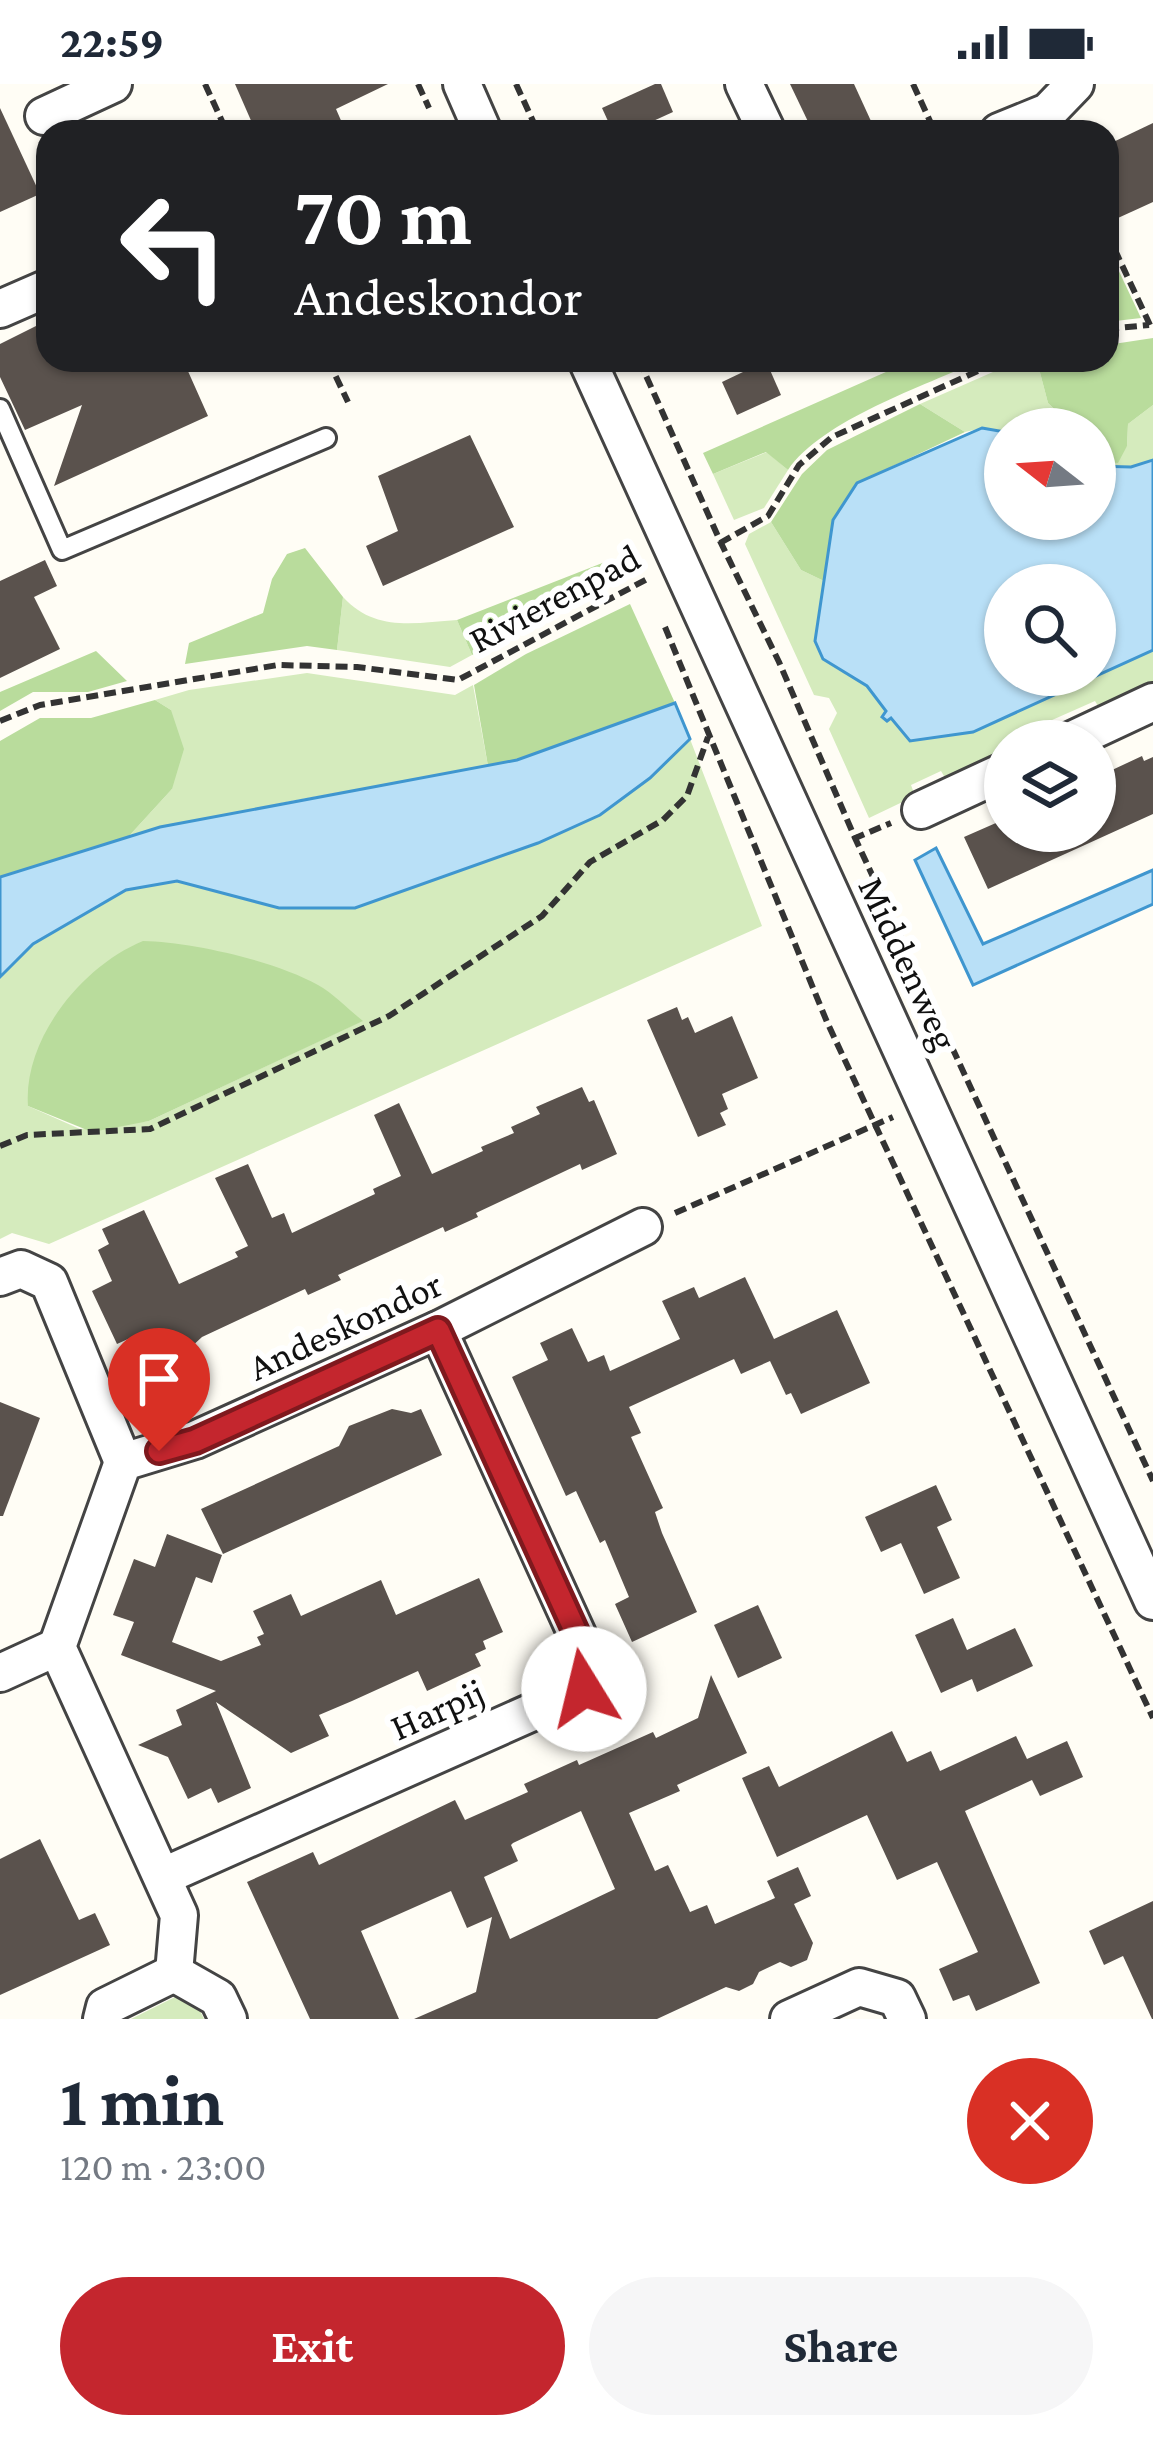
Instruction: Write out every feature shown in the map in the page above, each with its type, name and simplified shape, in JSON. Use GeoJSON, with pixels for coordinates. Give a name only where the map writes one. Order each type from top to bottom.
{"type":"FeatureCollection","features":[{"type":"Feature","properties":{"kind":"street"},"geometry":{"type":"LineString","coordinates":[[42,111],[113,84]]}},
{"type":"Feature","properties":{"kind":"street"},"geometry":{"type":"LineString","coordinates":[[462,84],[478,120]]}},
{"type":"Feature","properties":{"kind":"street"},"geometry":{"type":"LineString","coordinates":[[744,84],[761,120]]}},
{"type":"Feature","properties":{"kind":"street"},"geometry":{"type":"LineString","coordinates":[[1028,120],[1048,112],[1075,84]]}},
{"type":"Feature","properties":{"kind":"street"},"geometry":{"type":"LineString","coordinates":[[0,309],[36,293]]}},
{"type":"Feature","properties":{"kind":"street","name":"Middenweg"},"geometry":{"type":"LineString","coordinates":[[591,372],[1153,1601]]}},
{"type":"Feature","properties":{"kind":"street"},"geometry":{"type":"LineString","coordinates":[[1115,720],[1153,702]]}},
{"type":"Feature","properties":{"kind":"street"},"geometry":{"type":"LineString","coordinates":[[922,810],[984,781]]}},
{"type":"Feature","properties":{"kind":"street","name":"Andeskondor"},"geometry":{"type":"LineString","coordinates":[[123,1462],[195,1441],[438,1330],[644,1227]]}},
{"type":"Feature","properties":{"kind":"street"},"geometry":{"type":"LineString","coordinates":[[0,1277],[21,1269],[49,1282],[123,1462],[57,1647],[179,1916],[174,1973]]}},
{"type":"Feature","properties":{"kind":"street","name":"Harpij"},"geometry":{"type":"LineString","coordinates":[[164,1876],[584,1689],[580,1641],[438,1330]]}},
{"type":"Feature","properties":{"kind":"street"},"geometry":{"type":"LineString","coordinates":[[0,1673],[57,1647]]}},
{"type":"Feature","properties":{"kind":"street"},"geometry":{"type":"LineString","coordinates":[[102,2019],[106,2007],[174,1973]]}},
{"type":"Feature","properties":{"kind":"street"},"geometry":{"type":"LineString","coordinates":[[174,1973],[218,1998],[228,2019]]}},
{"type":"Feature","properties":{"kind":"street"},"geometry":{"type":"LineString","coordinates":[[788,2019],[860,1987],[898,1997],[907,2019]]}},
{"type":"Feature","properties":{"kind":"lane"},"geometry":{"type":"LineString","coordinates":[[0,409],[62,550],[326,438]]}},
{"type":"Feature","properties":{"kind":"path"},"geometry":{"type":"LineString","coordinates":[[205,84],[222,120]]}},
{"type":"Feature","properties":{"kind":"path"},"geometry":{"type":"LineString","coordinates":[[516,84],[532,120]]}},
{"type":"Feature","properties":{"kind":"path"},"geometry":{"type":"LineString","coordinates":[[914,84],[930,120]]}},
{"type":"Feature","properties":{"kind":"path"},"geometry":{"type":"LineString","coordinates":[[1119,258],[1151,324],[1119,328]]}},
{"type":"Feature","properties":{"kind":"path"},"geometry":{"type":"LineString","coordinates":[[334,372],[348,402]]}},
{"type":"Feature","properties":{"kind":"path","name":"Middenweg"},"geometry":{"type":"LineString","coordinates":[[644,372],[1153,1481]]}},
{"type":"Feature","properties":{"kind":"path","name":"Rivierenpad"},"geometry":{"type":"LineString","coordinates":[[0,722],[40,705],[278,665],[458,680],[768,516],[799,465],[832,437],[976,372]]}},
{"type":"Feature","properties":{"kind":"path"},"geometry":{"type":"LineString","coordinates":[[664,624],[874,1126],[1153,1718]]}},
{"type":"Feature","properties":{"kind":"path"},"geometry":{"type":"LineString","coordinates":[[0,1146],[27,1135],[150,1130],[389,1016],[542,916],[590,862],[662,820],[687,796],[710,734]]}},
{"type":"Feature","properties":{"kind":"path"},"geometry":{"type":"LineString","coordinates":[[644,1227],[968,1085]]}},
{"type":"Feature","properties":{"kind":"green space"},"geometry":{"type":"Polygon","coordinates":[[[1119,271],[1141,318],[1119,321],[1119,271]]]}},
{"type":"Feature","properties":{"kind":"green space"},"geometry":{"type":"Polygon","coordinates":[[[1153,338],[1153,405],[1128,424],[1127,446],[1118,463],[1116,408],[1053,408],[1040,372],[1119,372],[1119,343],[1153,338]]]}},
{"type":"Feature","properties":{"kind":"green space"},"geometry":{"type":"Polygon","coordinates":[[[886,372],[953,372],[849,420],[824,435],[788,470],[766,452],[713,474],[703,453],[886,372]]]}},
{"type":"Feature","properties":{"kind":"green space"},"geometry":{"type":"Polygon","coordinates":[[[993,372],[1040,372],[1053,408],[984,408],[984,428],[965,432],[920,404],[993,372]]]}},
{"type":"Feature","properties":{"kind":"green space"},"geometry":{"type":"Polygon","coordinates":[[[920,404],[965,432],[857,483],[833,520],[824,581],[801,570],[771,522],[802,474],[827,450],[920,404]]]}},
{"type":"Feature","properties":{"kind":"green space"},"geometry":{"type":"Polygon","coordinates":[[[1153,405],[1153,460],[1116,467],[1116,450],[1127,446],[1128,424],[1153,405]]]}},
{"type":"Feature","properties":{"kind":"green space"},"geometry":{"type":"Polygon","coordinates":[[[767,452],[788,470],[764,508],[734,520],[713,474],[767,452]]]}},
{"type":"Feature","properties":{"kind":"green space"},"geometry":{"type":"Polygon","coordinates":[[[771,522],[801,570],[824,581],[815,641],[823,658],[868,686],[886,711],[883,717],[891,717],[909,741],[984,727],[984,764],[947,781],[941,771],[911,785],[915,796],[869,818],[829,729],[837,713],[829,698],[814,695],[745,544],[749,534],[771,522]]]}},
{"type":"Feature","properties":{"kind":"green space"},"geometry":{"type":"Polygon","coordinates":[[[305,548],[343,597],[337,650],[307,646],[185,664],[189,643],[263,613],[272,579],[287,554],[305,548]]]}},
{"type":"Feature","properties":{"kind":"green space"},"geometry":{"type":"Polygon","coordinates":[[[610,560],[619,579],[472,655],[457,620],[610,560]]]}},
{"type":"Feature","properties":{"kind":"green space"},"geometry":{"type":"Polygon","coordinates":[[[343,597],[368,616],[396,623],[457,620],[472,655],[450,667],[337,650],[343,597]]]}},
{"type":"Feature","properties":{"kind":"green space"},"geometry":{"type":"Polygon","coordinates":[[[630,604],[675,703],[488,766],[474,685],[630,604]]]}},
{"type":"Feature","properties":{"kind":"green space"},"geometry":{"type":"Polygon","coordinates":[[[1153,650],[1153,687],[1101,711],[1095,701],[1052,720],[999,720],[1052,696],[1116,696],[1116,667],[1153,650]]]}},
{"type":"Feature","properties":{"kind":"green space"},"geometry":{"type":"Polygon","coordinates":[[[96,651],[127,681],[88,692],[33,692],[0,711],[0,692],[96,651]]]}},
{"type":"Feature","properties":{"kind":"green space"},"geometry":{"type":"Polygon","coordinates":[[[307,673],[455,695],[473,685],[488,766],[129,836],[172,789],[171,710],[155,700],[189,690],[307,673]]]}},
{"type":"Feature","properties":{"kind":"green space"},"geometry":{"type":"Polygon","coordinates":[[[155,700],[171,710],[184,749],[172,789],[129,836],[0,877],[0,741],[40,718],[91,718],[155,700]]]}},
{"type":"Feature","properties":{"kind":"green space"},"geometry":{"type":"Polygon","coordinates":[[[690,739],[762,926],[49,1244],[12,1233],[0,1239],[0,977],[33,944],[125,890],[177,881],[279,908],[355,908],[538,843],[600,815],[650,778],[690,739]],[[362,1021],[28,1106],[80,1129],[149,1121],[362,1021]]]}},
{"type":"Feature","properties":{"kind":"green space"},"geometry":{"type":"Polygon","coordinates":[[[143,941],[209,949],[279,968],[324,989],[363,1021],[149,1121],[92,1132],[28,1106],[35,1055],[61,1008],[99,968],[143,941]]]}},
{"type":"Feature","properties":{"kind":"green space"},"geometry":{"type":"Polygon","coordinates":[[[177,1996],[195,2000],[204,2019],[131,2019],[177,1996]]]}},
{"type":"Feature","properties":{"kind":"water"},"geometry":{"type":"Polygon","coordinates":[[[982,428],[984,540],[1116,540],[1116,467],[1153,460],[1153,650],[1116,667],[1116,564],[984,564],[984,696],[1052,696],[999,720],[984,720],[984,727],[973,732],[910,741],[891,718],[882,717],[886,711],[867,686],[823,659],[815,641],[833,520],[857,483],[982,428]]]}},
{"type":"Feature","properties":{"kind":"water"},"geometry":{"type":"Polygon","coordinates":[[[675,703],[690,739],[650,778],[600,815],[538,843],[355,908],[279,908],[177,881],[126,890],[33,944],[0,977],[0,877],[160,827],[517,760],[675,703]]]}},
{"type":"Feature","properties":{"kind":"water"},"geometry":{"type":"Polygon","coordinates":[[[936,848],[983,944],[1153,870],[1153,904],[973,985],[915,860],[936,848]]]}},
{"type":"Feature","properties":{"kind":"building"},"geometry":{"type":"Polygon","coordinates":[[[235,84],[388,84],[336,109],[341,120],[251,120],[235,84]]]}},
{"type":"Feature","properties":{"kind":"building"},"geometry":{"type":"Polygon","coordinates":[[[661,84],[673,112],[655,120],[608,120],[602,108],[661,84]]]}},
{"type":"Feature","properties":{"kind":"building"},"geometry":{"type":"Polygon","coordinates":[[[790,84],[854,84],[870,120],[807,120],[790,84]]]}},
{"type":"Feature","properties":{"kind":"building"},"geometry":{"type":"Polygon","coordinates":[[[0,108],[36,185],[36,196],[0,212],[0,108]]]}},
{"type":"Feature","properties":{"kind":"building"},"geometry":{"type":"Polygon","coordinates":[[[1153,123],[1153,202],[1119,218],[1119,139],[1153,123]]]}},
{"type":"Feature","properties":{"kind":"building"},"geometry":{"type":"Polygon","coordinates":[[[36,326],[36,372],[188,372],[208,416],[54,486],[82,405],[25,430],[0,377],[0,344],[36,326]]]}},
{"type":"Feature","properties":{"kind":"building"},"geometry":{"type":"Polygon","coordinates":[[[743,372],[771,372],[781,395],[737,415],[722,382],[743,372]]]}},
{"type":"Feature","properties":{"kind":"building"},"geometry":{"type":"Polygon","coordinates":[[[470,435],[514,527],[383,586],[366,546],[398,531],[378,476],[470,435]]]}},
{"type":"Feature","properties":{"kind":"building"},"geometry":{"type":"Polygon","coordinates":[[[45,560],[57,586],[34,597],[60,649],[0,678],[0,581],[45,560]]]}},
{"type":"Feature","properties":{"kind":"building"},"geometry":{"type":"Polygon","coordinates":[[[1142,756],[1144,761],[1153,757],[1153,814],[1116,831],[1116,768],[1142,756]]]}},
{"type":"Feature","properties":{"kind":"building"},"geometry":{"type":"Polygon","coordinates":[[[984,828],[984,852],[1069,852],[988,889],[964,837],[984,828]]]}},
{"type":"Feature","properties":{"kind":"building"},"geometry":{"type":"Polygon","coordinates":[[[677,1007],[695,1033],[732,1016],[758,1078],[722,1094],[728,1109],[720,1113],[726,1125],[698,1137],[647,1020],[677,1007]]]}},
{"type":"Feature","properties":{"kind":"building"},"geometry":{"type":"Polygon","coordinates":[[[582,1087],[589,1102],[594,1100],[617,1154],[582,1170],[580,1164],[476,1213],[478,1217],[445,1232],[443,1227],[338,1275],[341,1280],[308,1295],[305,1289],[202,1337],[189,1349],[151,1367],[137,1335],[117,1344],[92,1291],[112,1281],[98,1250],[109,1244],[102,1229],[144,1210],[179,1284],[238,1257],[235,1252],[248,1246],[215,1178],[248,1164],[272,1218],[284,1213],[292,1233],[375,1194],[373,1189],[401,1176],[374,1115],[399,1103],[432,1174],[514,1133],[511,1127],[540,1114],[536,1107],[582,1087]]]}},
{"type":"Feature","properties":{"kind":"building"},"geometry":{"type":"Polygon","coordinates":[[[745,1277],[774,1339],[837,1310],[870,1383],[801,1414],[770,1361],[741,1374],[734,1359],[629,1407],[641,1433],[631,1437],[663,1508],[655,1512],[697,1612],[632,1642],[615,1604],[629,1597],[605,1540],[600,1543],[576,1491],[566,1496],[512,1377],[548,1360],[540,1343],[572,1328],[588,1362],[604,1355],[610,1371],[680,1339],[662,1301],[694,1287],[699,1298],[745,1277]]]}},
{"type":"Feature","properties":{"kind":"building"},"geometry":{"type":"Polygon","coordinates":[[[0,1402],[40,1418],[3,1516],[0,1516],[0,1402]]]}},
{"type":"Feature","properties":{"kind":"building"},"geometry":{"type":"Polygon","coordinates":[[[392,1409],[411,1413],[421,1409],[442,1455],[223,1554],[201,1509],[339,1446],[349,1426],[392,1409]]]}},
{"type":"Feature","properties":{"kind":"building"},"geometry":{"type":"Polygon","coordinates":[[[936,1485],[952,1520],[937,1527],[960,1578],[924,1594],[901,1543],[881,1552],[865,1517],[936,1485]]]}},
{"type":"Feature","properties":{"kind":"building"},"geometry":{"type":"Polygon","coordinates":[[[167,1534],[222,1555],[212,1583],[196,1577],[172,1642],[221,1661],[261,1645],[257,1637],[264,1634],[253,1611],[291,1594],[301,1616],[381,1580],[396,1615],[479,1578],[503,1632],[483,1641],[486,1649],[475,1654],[481,1666],[427,1691],[418,1671],[319,1715],[329,1736],[291,1753],[216,1702],[251,1788],[218,1803],[211,1788],[188,1799],[168,1757],[138,1745],[182,1725],[176,1710],[216,1691],[121,1655],[134,1622],[113,1615],[134,1559],[155,1567],[167,1534]]]}},
{"type":"Feature","properties":{"kind":"building"},"geometry":{"type":"Polygon","coordinates":[[[758,1605],[782,1658],[738,1678],[714,1625],[758,1605]]]}},
{"type":"Feature","properties":{"kind":"building"},"geometry":{"type":"Polygon","coordinates":[[[953,1618],[967,1650],[1015,1628],[1033,1666],[977,1692],[972,1679],[941,1693],[915,1635],[953,1618]]]}},
{"type":"Feature","properties":{"kind":"building"},"geometry":{"type":"Polygon","coordinates":[[[711,1675],[747,1753],[629,1813],[655,1871],[668,1865],[690,1912],[707,1905],[715,1924],[775,1898],[767,1881],[798,1867],[811,1896],[794,1904],[813,1943],[807,1960],[791,1967],[780,1962],[759,1972],[753,1984],[739,1991],[726,1987],[657,2019],[414,2019],[476,1992],[492,1917],[467,1928],[451,1891],[361,1931],[399,2019],[310,2019],[247,1882],[313,1852],[319,1865],[455,1800],[465,1820],[528,1792],[524,1784],[577,1760],[579,1765],[698,1718],[711,1675]],[[581,1811],[513,1843],[518,1861],[484,1877],[510,1939],[615,1889],[581,1811]]]}},
{"type":"Feature","properties":{"kind":"building"},"geometry":{"type":"Polygon","coordinates":[[[892,1731],[907,1762],[931,1751],[940,1771],[1016,1736],[1027,1759],[1067,1741],[1083,1777],[1040,1796],[1032,1780],[965,1811],[1040,1983],[976,2011],[969,1995],[953,2001],[939,1969],[978,1952],[937,1862],[897,1880],[867,1815],[777,1857],[742,1778],[769,1766],[779,1787],[892,1731]]]}},
{"type":"Feature","properties":{"kind":"building"},"geometry":{"type":"Polygon","coordinates":[[[40,1839],[79,1920],[95,1913],[110,1945],[0,1995],[0,1859],[40,1839]]]}},
{"type":"Feature","properties":{"kind":"building"},"geometry":{"type":"Polygon","coordinates":[[[1153,1901],[1152,2019],[1123,1956],[1104,1965],[1089,1931],[1153,1901]]]}},
{"type":"Feature","properties":{"kind":"route"},"geometry":{"type":"LineString","coordinates":[[159,1451],[195,1441],[438,1330],[580,1641],[584,1689]]}}]}
